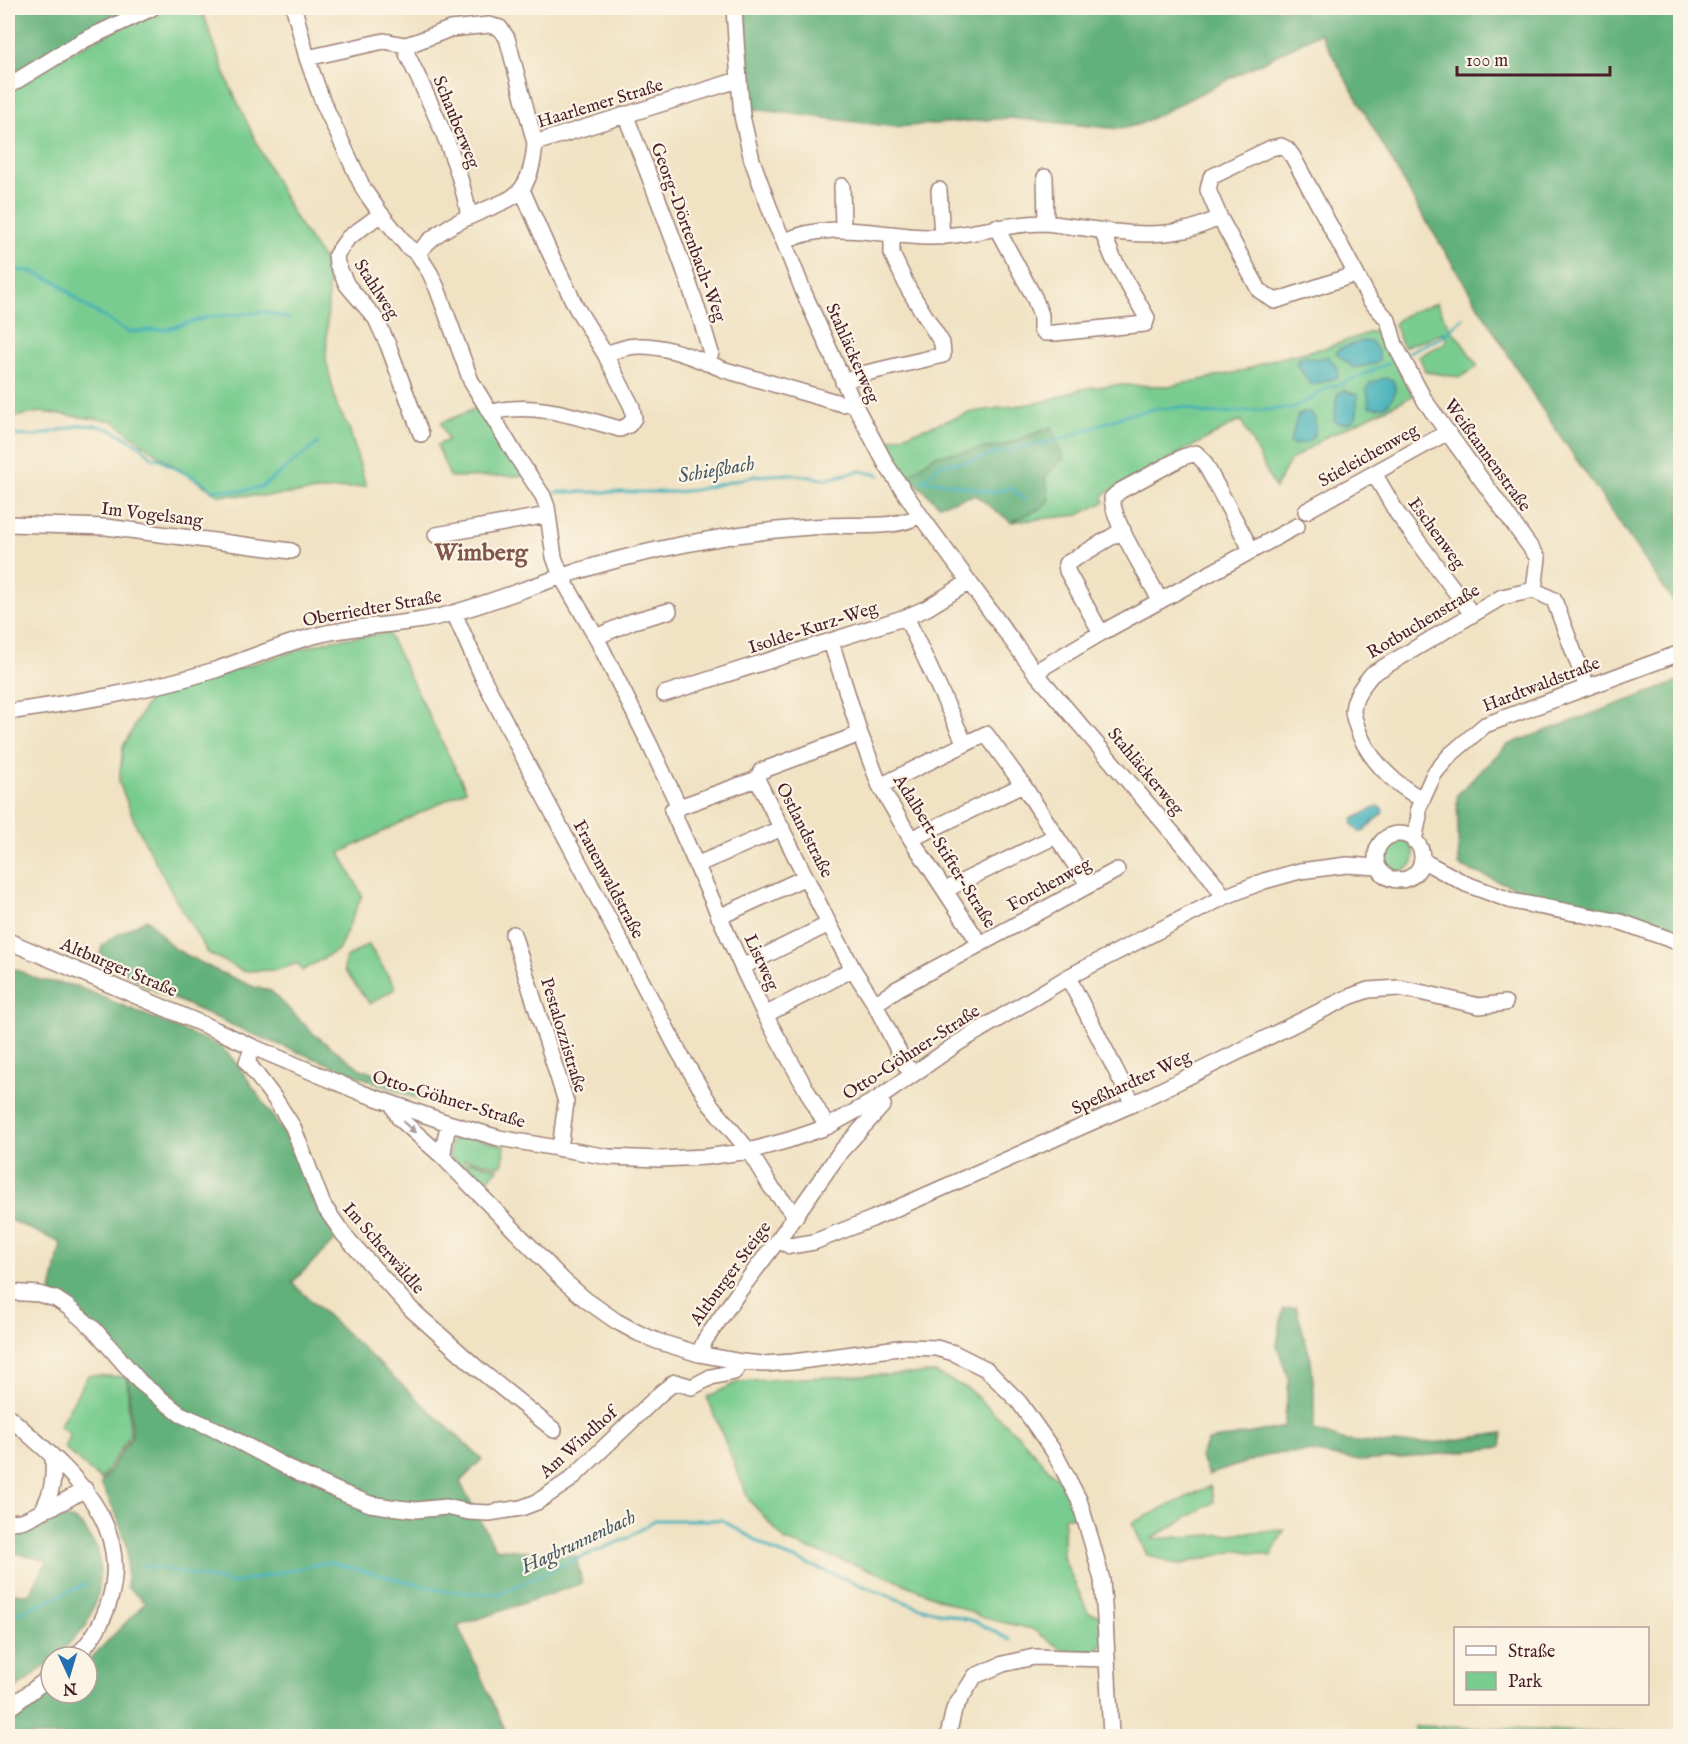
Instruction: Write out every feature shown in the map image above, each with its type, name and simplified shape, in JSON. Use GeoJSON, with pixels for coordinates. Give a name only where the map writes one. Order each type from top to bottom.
{"type":"FeatureCollection","features":[{"type":"Feature","properties":{"kind":"street"},"geometry":{"type":"LineString","coordinates":[[8,86],[82,41],[152,8]]}},
{"type":"Feature","properties":{"kind":"street","name":"Ostlandstraße"},"geometry":{"type":"LineString","coordinates":[[294,8],[307,58],[337,134],[364,190],[381,214],[408,246],[418,254],[430,273],[471,381],[543,496],[554,557],[561,576],[596,637],[679,807],[757,779],[853,969],[875,1004],[906,1066],[914,1073]]}},
{"type":"Feature","properties":{"kind":"street","name":"Stahläckerweg"},"geometry":{"type":"LineString","coordinates":[[734,8],[742,116],[752,160],[775,223],[843,382],[887,466],[1035,672],[1211,878],[1224,897]]}},
{"type":"Feature","properties":{"kind":"street"},"geometry":{"type":"LineString","coordinates":[[307,58],[384,41],[405,45],[450,29],[489,25],[500,28],[507,38],[535,143]]}},
{"type":"Feature","properties":{"kind":"street","name":"Schauberweg"},"geometry":{"type":"LineString","coordinates":[[405,45],[407,54],[450,146],[470,216]]}},
{"type":"Feature","properties":{"kind":"street","name":"Haarlemer Straße"},"geometry":{"type":"LineString","coordinates":[[522,190],[534,157],[535,143],[738,80]]}},
{"type":"Feature","properties":{"kind":"street","name":"Georg-Dörtenbach-Weg"},"geometry":{"type":"LineString","coordinates":[[625,114],[695,298],[711,353],[706,363]]}},
{"type":"Feature","properties":{"kind":"street","name":"Weißtannenstraße"},"geometry":{"type":"LineString","coordinates":[[1356,274],[1275,301],[1259,290],[1220,218],[1208,190],[1211,177],[1271,148],[1281,146],[1287,149],[1293,157],[1356,274],[1370,300],[1377,324],[1395,345],[1425,401],[1538,558],[1534,590]]}},
{"type":"Feature","properties":{"kind":"street"},"geometry":{"type":"LineString","coordinates":[[1045,177],[1046,224]]}},
{"type":"Feature","properties":{"kind":"street"},"geometry":{"type":"LineString","coordinates":[[842,186],[843,230]]}},
{"type":"Feature","properties":{"kind":"street"},"geometry":{"type":"LineString","coordinates":[[418,254],[424,244],[450,227],[511,199],[522,190],[576,308],[605,354],[632,407],[634,418],[629,425],[621,429],[559,412],[505,408],[490,413]]}},
{"type":"Feature","properties":{"kind":"street"},"geometry":{"type":"LineString","coordinates":[[939,190],[942,237]]}},
{"type":"Feature","properties":{"kind":"street","name":"Stahlweg"},"geometry":{"type":"LineString","coordinates":[[381,214],[348,238],[336,255],[337,264],[347,285],[376,320],[388,345],[421,434]]}},
{"type":"Feature","properties":{"kind":"street"},"geometry":{"type":"LineString","coordinates":[[784,242],[799,235],[843,230],[942,237],[996,227],[1046,224],[1132,234],[1161,233],[1186,230],[1220,218]]}},
{"type":"Feature","properties":{"kind":"street"},"geometry":{"type":"LineString","coordinates":[[996,227],[1034,297],[1041,315],[1041,329],[1045,333],[1145,324],[1147,318],[1113,258],[1102,231]]}},
{"type":"Feature","properties":{"kind":"street"},"geometry":{"type":"LineString","coordinates":[[843,382],[862,374],[944,355],[942,342],[909,290],[892,254],[892,234]]}},
{"type":"Feature","properties":{"kind":"street"},"geometry":{"type":"LineString","coordinates":[[605,354],[628,347],[655,347],[843,404],[853,402]]}},
{"type":"Feature","properties":{"kind":"street","name":"Stieleichenweg"},"geometry":{"type":"LineString","coordinates":[[1306,512],[1448,432]]}},
{"type":"Feature","properties":{"kind":"street"},"geometry":{"type":"LineString","coordinates":[[1160,601],[1113,507],[1112,498],[1120,491],[1183,457],[1196,453],[1204,462],[1251,551]]}},
{"type":"Feature","properties":{"kind":"street","name":"Eschenweg"},"geometry":{"type":"LineString","coordinates":[[1374,473],[1397,513],[1472,614]]}},
{"type":"Feature","properties":{"kind":"street"},"geometry":{"type":"LineString","coordinates":[[436,535],[548,515]]}},
{"type":"Feature","properties":{"kind":"street","name":"Oberriedter Straße"},"geometry":{"type":"LineString","coordinates":[[8,712],[85,701],[172,681],[214,670],[320,634],[435,618],[618,559],[705,540],[757,532],[902,522],[910,521],[920,515]]}},
{"type":"Feature","properties":{"kind":"street","name":"Im Vogelsang"},"geometry":{"type":"LineString","coordinates":[[8,524],[106,526],[291,551]]}},
{"type":"Feature","properties":{"kind":"street"},"geometry":{"type":"LineString","coordinates":[[1035,672],[1101,633],[1297,526]]}},
{"type":"Feature","properties":{"kind":"street"},"geometry":{"type":"LineString","coordinates":[[1101,633],[1067,571],[1066,564],[1123,530]]}},
{"type":"Feature","properties":{"kind":"street","name":"Isolde-Kurz-Weg"},"geometry":{"type":"LineString","coordinates":[[664,694],[906,617],[927,608],[969,582]]}},
{"type":"Feature","properties":{"kind":"street"},"geometry":{"type":"LineString","coordinates":[[1534,590],[1554,600],[1587,687]]}},
{"type":"Feature","properties":{"kind":"street","name":"Rotbuchenstraße"},"geometry":{"type":"LineString","coordinates":[[1420,804],[1380,766],[1360,739],[1353,712],[1358,692],[1372,674],[1472,614],[1502,597],[1534,590]]}},
{"type":"Feature","properties":{"kind":"street"},"geometry":{"type":"LineString","coordinates":[[596,637],[624,624],[669,611]]}},
{"type":"Feature","properties":{"kind":"street","name":"Frauenwaldstraße"},"geometry":{"type":"LineString","coordinates":[[454,613],[483,678],[527,764],[679,1052],[710,1104],[749,1151]]}},
{"type":"Feature","properties":{"kind":"street"},"geometry":{"type":"LineString","coordinates":[[906,617],[964,744]]}},
{"type":"Feature","properties":{"kind":"street","name":"Adalbert-Stifter-Straße"},"geometry":{"type":"LineString","coordinates":[[831,642],[860,734],[880,786],[911,839],[980,944]]}},
{"type":"Feature","properties":{"kind":"street","name":"Hardtwaldstraße"},"geometry":{"type":"LineString","coordinates":[[1397,835],[1411,813],[1420,804],[1434,774],[1444,761],[1485,725],[1680,653]]}},
{"type":"Feature","properties":{"kind":"street"},"geometry":{"type":"LineString","coordinates":[[880,786],[985,732],[1088,884]]}},
{"type":"Feature","properties":{"kind":"street"},"geometry":{"type":"LineString","coordinates":[[757,779],[761,771],[860,734]]}},
{"type":"Feature","properties":{"kind":"street"},"geometry":{"type":"LineString","coordinates":[[911,839],[1023,785]]}},
{"type":"Feature","properties":{"kind":"street","name":"Hardtwaldstraße"},"geometry":{"type":"LineString","coordinates":[[1414,841],[1420,804]]}},
{"type":"Feature","properties":{"kind":"street","name":"Listweg"},"geometry":{"type":"LineString","coordinates":[[672,810],[765,1015],[826,1127]]}},
{"type":"Feature","properties":{"kind":"street"},"geometry":{"type":"LineString","coordinates":[[696,865],[782,828]]}},
{"type":"Feature","properties":{"kind":"street"},"geometry":{"type":"LineString","coordinates":[[1397,835],[1406,836],[1414,841],[1422,858],[1414,874],[1401,880],[1388,877],[1377,860],[1381,843],[1397,835]]}},
{"type":"Feature","properties":{"kind":"street"},"geometry":{"type":"LineString","coordinates":[[945,890],[1056,836]]}},
{"type":"Feature","properties":{"kind":"street"},"geometry":{"type":"LineString","coordinates":[[1422,858],[1466,884],[1512,901],[1621,922],[1680,943]]}},
{"type":"Feature","properties":{"kind":"street","name":"Otto-Göhner-Straße"},"geometry":{"type":"LineString","coordinates":[[216,1030],[392,1104],[499,1138],[609,1157],[659,1159],[706,1157],[749,1151],[826,1127],[879,1098],[958,1043],[1068,976],[1224,897],[1264,881],[1300,871],[1377,860]]}},
{"type":"Feature","properties":{"kind":"street","name":"Forchenweg"},"geometry":{"type":"LineString","coordinates":[[875,1004],[897,989],[1117,870]]}},
{"type":"Feature","properties":{"kind":"street"},"geometry":{"type":"LineString","coordinates":[[1414,874],[1466,884]]}},
{"type":"Feature","properties":{"kind":"street"},"geometry":{"type":"LineString","coordinates":[[719,917],[806,877]]}},
{"type":"Feature","properties":{"kind":"street"},"geometry":{"type":"LineString","coordinates":[[742,967],[830,924]]}},
{"type":"Feature","properties":{"kind":"street","name":"Pestalozzistraße"},"geometry":{"type":"LineString","coordinates":[[513,934],[566,1102],[560,1149]]}},
{"type":"Feature","properties":{"kind":"street","name":"Altburger Straße"},"geometry":{"type":"LineString","coordinates":[[8,941],[216,1030]]}},
{"type":"Feature","properties":{"kind":"street"},"geometry":{"type":"LineString","coordinates":[[765,1015],[853,969]]}},
{"type":"Feature","properties":{"kind":"street"},"geometry":{"type":"LineString","coordinates":[[1068,976],[1133,1104]]}},
{"type":"Feature","properties":{"kind":"street","name":"Speßhardter Weg"},"geometry":{"type":"LineString","coordinates":[[778,1240],[790,1246],[814,1242],[872,1219],[1133,1104],[1349,997],[1368,990],[1399,988],[1479,1006],[1505,1003]]}},
{"type":"Feature","properties":{"kind":"street","name":"Im Scherwäldle"},"geometry":{"type":"LineString","coordinates":[[253,1047],[247,1062],[293,1127],[322,1205],[334,1222],[412,1310],[477,1368],[554,1430]]}},
{"type":"Feature","properties":{"kind":"street","name":"Altburger Steige"},"geometry":{"type":"LineString","coordinates":[[699,1354],[705,1340],[841,1151],[883,1105],[879,1098]]}},
{"type":"Feature","properties":{"kind":"street"},"geometry":{"type":"LineString","coordinates":[[392,1104],[399,1118],[443,1157],[544,1262],[586,1300],[638,1333],[699,1354],[742,1362],[764,1364],[793,1362],[906,1347],[945,1350],[986,1369],[1019,1401],[1054,1452],[1079,1500],[1102,1580],[1111,1737]]}},
{"type":"Feature","properties":{"kind":"street"},"geometry":{"type":"LineString","coordinates":[[431,1147],[436,1128],[448,1123],[443,1143],[443,1157]]}},
{"type":"Feature","properties":{"kind":"street","name":"Altburger Steige"},"geometry":{"type":"LineString","coordinates":[[749,1151],[771,1187],[796,1216]]}},
{"type":"Feature","properties":{"kind":"street","name":"Am Windhof"},"geometry":{"type":"LineString","coordinates":[[8,1292],[39,1294],[56,1299],[80,1316],[140,1382],[180,1414],[217,1430],[298,1473],[370,1504],[408,1510],[446,1507],[489,1513],[537,1503],[570,1480],[653,1400],[675,1382],[692,1387],[711,1377],[734,1372],[742,1362]]}},
{"type":"Feature","properties":{"kind":"street"},"geometry":{"type":"LineString","coordinates":[[8,1416],[80,1484],[106,1526],[115,1556],[115,1577],[107,1607],[94,1633],[84,1645]]}},
{"type":"Feature","properties":{"kind":"street"},"geometry":{"type":"LineString","coordinates":[[42,1511],[51,1496],[54,1478],[53,1457]]}},
{"type":"Feature","properties":{"kind":"street"},"geometry":{"type":"LineString","coordinates":[[51,1496],[80,1484]]}},
{"type":"Feature","properties":{"kind":"street"},"geometry":{"type":"LineString","coordinates":[[8,1522],[25,1520],[42,1511],[59,1506],[80,1484]]}},
{"type":"Feature","properties":{"kind":"street"},"geometry":{"type":"LineString","coordinates":[[948,1737],[954,1709],[975,1676],[1003,1664],[1034,1658],[1107,1659]]}},
{"type":"Feature","properties":{"kind":"street"},"geometry":{"type":"LineString","coordinates":[[8,1709],[39,1685]]}},
{"type":"Feature","properties":{"kind":"green space"},"geometry":{"type":"Polygon","coordinates":[[[8,8],[144,8],[8,84],[8,8]]]}},
{"type":"Feature","properties":{"kind":"green space"},"geometry":{"type":"Polygon","coordinates":[[[164,8],[201,8],[229,84],[258,146],[294,216],[329,268],[326,360],[337,406],[349,428],[366,486],[269,496],[218,495],[153,452],[113,421],[41,412],[8,418],[8,84],[164,8]]]}},
{"type":"Feature","properties":{"kind":"green space"},"geometry":{"type":"Polygon","coordinates":[[[741,8],[1680,8],[1680,612],[1538,403],[1417,206],[1320,33],[1140,124],[1121,129],[1009,118],[896,127],[753,109],[748,52],[743,48],[741,8]]]}},
{"type":"Feature","properties":{"kind":"green space"},"geometry":{"type":"Polygon","coordinates":[[[1437,303],[1449,327],[1478,367],[1460,377],[1426,372],[1419,356],[1445,343],[1447,338],[1442,333],[1403,347],[1394,324],[1408,313],[1437,303]]]}},
{"type":"Feature","properties":{"kind":"green space"},"geometry":{"type":"Polygon","coordinates":[[[1374,331],[1388,349],[1413,396],[1324,438],[1290,461],[1275,488],[1241,420],[1103,495],[1104,502],[1078,515],[1011,522],[1043,507],[1044,477],[1052,428],[1002,446],[934,456],[908,476],[887,441],[972,412],[1042,402],[1085,388],[1115,385],[1171,386],[1242,371],[1271,360],[1328,347],[1374,331]]]}},
{"type":"Feature","properties":{"kind":"green space"},"geometry":{"type":"Polygon","coordinates":[[[479,407],[524,476],[450,477],[437,445],[448,440],[441,423],[479,407]]]}},
{"type":"Feature","properties":{"kind":"green space"},"geometry":{"type":"Polygon","coordinates":[[[1052,427],[1063,458],[1045,477],[1049,500],[1043,507],[1011,522],[975,495],[939,505],[908,476],[934,456],[1002,446],[1052,427]]]}},
{"type":"Feature","properties":{"kind":"green space"},"geometry":{"type":"Polygon","coordinates":[[[388,633],[466,790],[340,853],[362,895],[339,949],[302,971],[298,963],[277,970],[243,971],[208,953],[176,900],[136,825],[119,782],[123,747],[149,699],[165,691],[331,640],[388,633]]]}},
{"type":"Feature","properties":{"kind":"green space"},"geometry":{"type":"Polygon","coordinates":[[[1680,681],[1680,934],[1635,916],[1513,887],[1459,866],[1457,795],[1507,745],[1680,681]]]}},
{"type":"Feature","properties":{"kind":"green space"},"geometry":{"type":"Polygon","coordinates":[[[1399,841],[1410,845],[1414,856],[1410,867],[1399,871],[1388,867],[1384,856],[1388,845],[1399,841]]]}},
{"type":"Feature","properties":{"kind":"green space"},"geometry":{"type":"Polygon","coordinates":[[[147,919],[173,948],[215,970],[254,987],[271,991],[314,1034],[361,1069],[422,1093],[420,1100],[250,1033],[146,986],[100,954],[102,946],[110,939],[147,919]]]}},
{"type":"Feature","properties":{"kind":"green space"},"geometry":{"type":"Polygon","coordinates":[[[368,944],[396,988],[370,1004],[344,970],[345,959],[368,944]]]}},
{"type":"Feature","properties":{"kind":"green space"},"geometry":{"type":"Polygon","coordinates":[[[8,966],[40,980],[76,986],[222,1047],[240,1068],[285,1135],[314,1201],[338,1237],[292,1283],[482,1459],[460,1482],[495,1548],[576,1556],[582,1583],[458,1626],[508,1736],[8,1736],[8,1725],[39,1703],[39,1705],[99,1705],[99,1650],[145,1603],[127,1587],[127,1547],[117,1516],[101,1484],[132,1436],[128,1377],[51,1292],[61,1243],[8,1219],[8,966]]]}},
{"type":"Feature","properties":{"kind":"green space"},"geometry":{"type":"Polygon","coordinates":[[[459,1137],[474,1138],[505,1146],[503,1163],[500,1166],[465,1159],[464,1163],[474,1181],[449,1156],[451,1140],[459,1137]]]}},
{"type":"Feature","properties":{"kind":"green space"},"geometry":{"type":"Polygon","coordinates":[[[469,1161],[498,1169],[481,1186],[467,1163],[469,1161]]]}},
{"type":"Feature","properties":{"kind":"green space"},"geometry":{"type":"Polygon","coordinates":[[[1296,1307],[1311,1360],[1314,1430],[1345,1441],[1387,1444],[1441,1442],[1503,1433],[1501,1447],[1360,1461],[1310,1452],[1271,1454],[1208,1475],[1200,1456],[1208,1441],[1284,1427],[1289,1381],[1277,1345],[1283,1309],[1296,1307]]]}},
{"type":"Feature","properties":{"kind":"green space"},"geometry":{"type":"Polygon","coordinates":[[[935,1373],[968,1389],[1019,1436],[1068,1491],[1079,1516],[1064,1517],[1063,1557],[1088,1612],[1101,1616],[1103,1642],[1097,1650],[1064,1651],[1032,1629],[984,1618],[879,1573],[786,1541],[749,1500],[707,1397],[738,1382],[935,1373]]]}},
{"type":"Feature","properties":{"kind":"green space"},"geometry":{"type":"Polygon","coordinates":[[[88,1375],[127,1377],[130,1435],[101,1480],[64,1448],[70,1434],[59,1426],[88,1375]]]}},
{"type":"Feature","properties":{"kind":"green space"},"geometry":{"type":"Polygon","coordinates":[[[1210,1486],[1214,1502],[1151,1539],[1284,1530],[1271,1556],[1239,1550],[1177,1565],[1147,1555],[1132,1523],[1210,1486]]]}},
{"type":"Feature","properties":{"kind":"green space"},"geometry":{"type":"Polygon","coordinates":[[[51,1517],[72,1519],[83,1526],[98,1550],[100,1569],[98,1594],[86,1626],[68,1645],[39,1645],[39,1670],[8,1695],[8,1592],[29,1595],[47,1561],[8,1551],[8,1530],[20,1531],[51,1517]]]}},
{"type":"Feature","properties":{"kind":"green space"},"geometry":{"type":"Polygon","coordinates":[[[1415,1726],[1625,1733],[1627,1736],[1416,1736],[1415,1726]]]}},
{"type":"Feature","properties":{"kind":"water"},"geometry":{"type":"Polygon","coordinates":[[[1362,341],[1372,342],[1377,351],[1379,360],[1374,364],[1354,368],[1337,354],[1339,349],[1362,341]]]}},
{"type":"Feature","properties":{"kind":"water"},"geometry":{"type":"Polygon","coordinates":[[[1304,356],[1316,359],[1328,356],[1338,369],[1338,377],[1310,384],[1297,365],[1297,360],[1304,356]]]}},
{"type":"Feature","properties":{"kind":"water"},"geometry":{"type":"Polygon","coordinates":[[[1385,378],[1393,380],[1395,392],[1393,397],[1390,402],[1381,407],[1369,406],[1367,389],[1370,383],[1385,378]]]}},
{"type":"Feature","properties":{"kind":"water"},"geometry":{"type":"Polygon","coordinates":[[[1343,390],[1357,395],[1357,413],[1353,420],[1339,423],[1334,421],[1337,395],[1343,390]]]}},
{"type":"Feature","properties":{"kind":"water"},"geometry":{"type":"Polygon","coordinates":[[[1311,412],[1314,419],[1316,427],[1314,434],[1307,442],[1294,445],[1290,443],[1298,415],[1311,412]]]}},
{"type":"Feature","properties":{"kind":"water"},"geometry":{"type":"Polygon","coordinates":[[[1378,806],[1382,808],[1383,813],[1362,832],[1359,832],[1352,824],[1353,819],[1378,806]]]}},
{"type":"Feature","properties":{"kind":"waterway"},"geometry":{"type":"LineString","coordinates":[[8,272],[30,271],[57,282],[84,305],[128,332],[168,329],[208,317],[266,312],[289,319]]}},
{"type":"Feature","properties":{"kind":"waterway"},"geometry":{"type":"LineString","coordinates":[[1409,352],[1440,338],[1463,318]]}},
{"type":"Feature","properties":{"kind":"waterway"},"geometry":{"type":"LineString","coordinates":[[922,481],[941,464],[972,461],[1000,452],[1062,439],[1126,415],[1155,409],[1185,407],[1205,414],[1291,408],[1328,387],[1341,384],[1389,363]]}},
{"type":"Feature","properties":{"kind":"waterway"},"geometry":{"type":"LineString","coordinates":[[8,435],[35,436],[81,425],[98,426],[113,430],[140,446],[153,458],[161,459],[211,489],[241,491],[262,487],[318,443]]}},
{"type":"Feature","properties":{"kind":"waterway","name":"Schießbach"},"geometry":{"type":"LineString","coordinates":[[556,492],[676,492],[695,490],[755,476],[789,474],[825,479],[860,471],[879,475]]}},
{"type":"Feature","properties":{"kind":"waterway"},"geometry":{"type":"LineString","coordinates":[[922,481],[942,482],[991,492],[1011,488],[1025,500]]}},
{"type":"Feature","properties":{"kind":"waterway","name":"Hagbrunnenbach"},"geometry":{"type":"LineString","coordinates":[[142,1565],[233,1583],[328,1562],[444,1591],[500,1594],[628,1538],[655,1520],[722,1520],[774,1551],[915,1606],[977,1622],[1010,1640]]}},
{"type":"Feature","properties":{"kind":"waterway","name":"Hagbrunnenbach"},"geometry":{"type":"LineString","coordinates":[[8,1617],[85,1585]]}},
{"type":"Feature","properties":{"kind":"district","name":"Wimberg"},"geometry":{"type":"Point","coordinates":[481,552]}}]}
